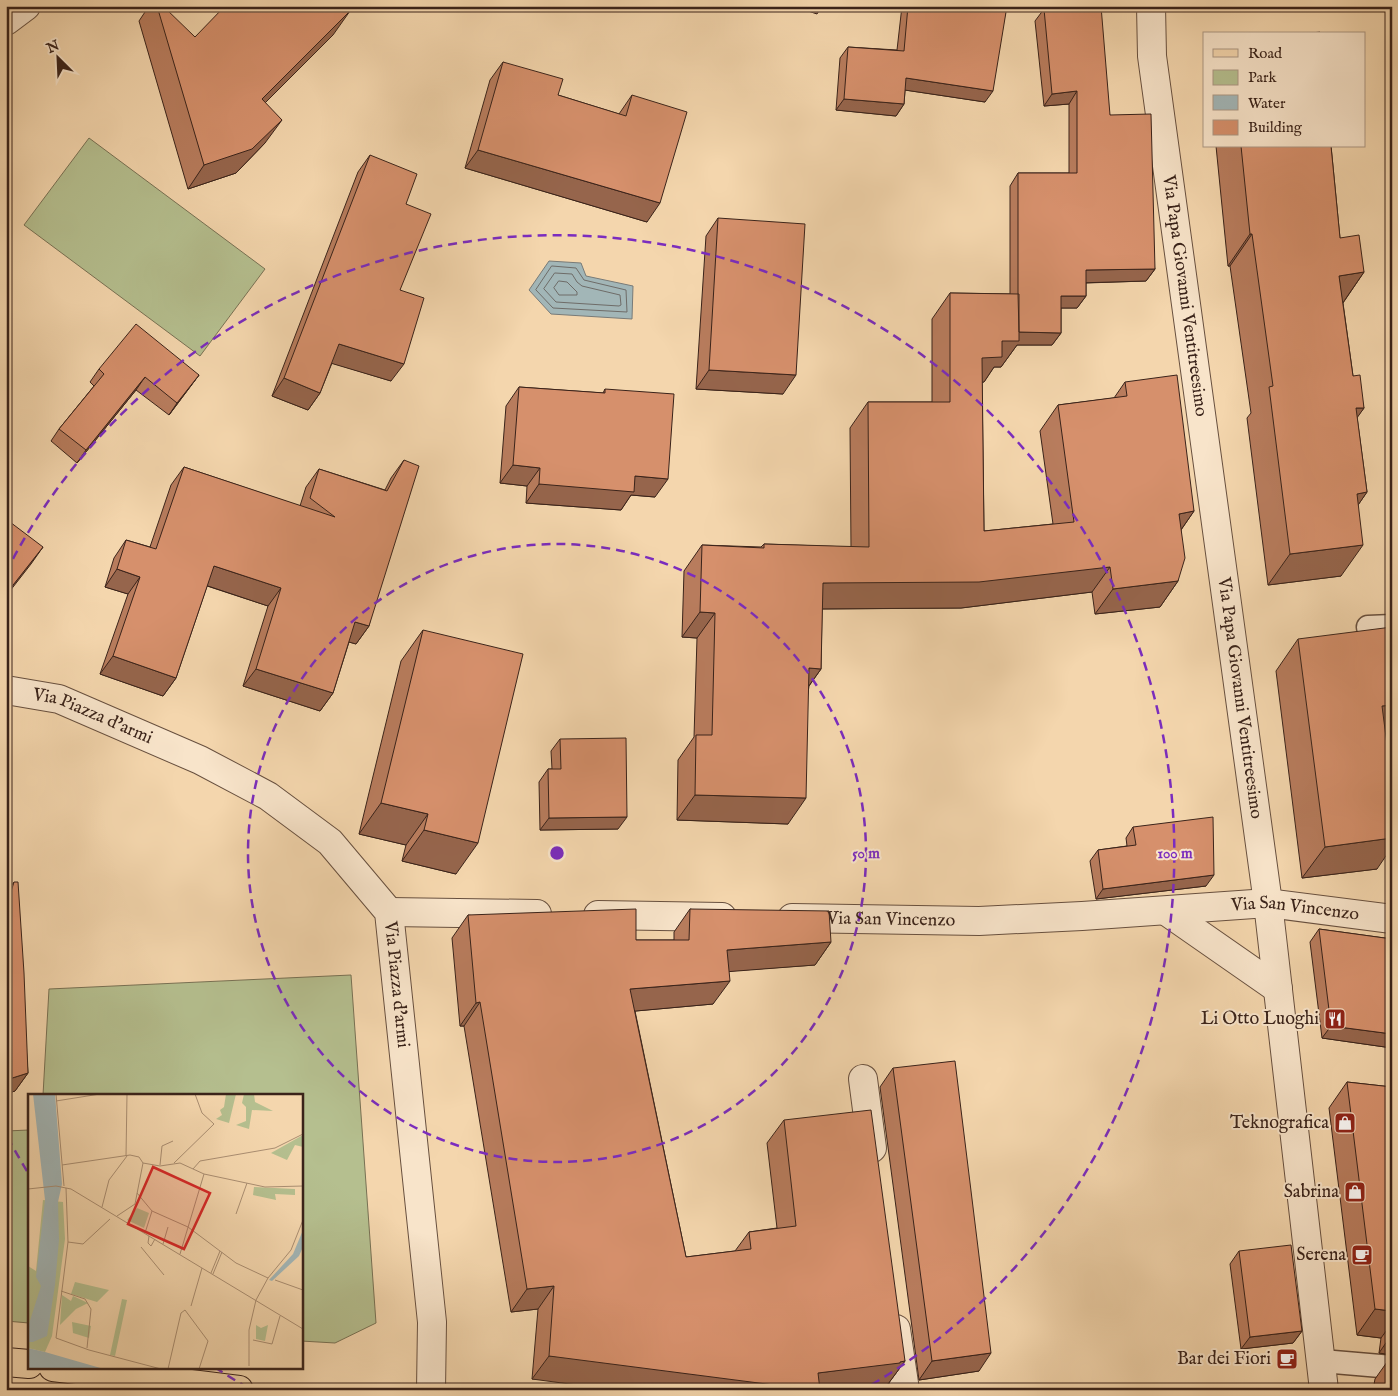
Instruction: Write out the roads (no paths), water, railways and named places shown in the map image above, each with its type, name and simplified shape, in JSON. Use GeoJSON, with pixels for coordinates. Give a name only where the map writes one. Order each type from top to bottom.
{"type":"FeatureCollection","features":[{"type":"Feature","properties":{"kind":"main road"},"geometry":{"type":"LineString","coordinates":[[6,1362],[28,1364]]}},
{"type":"Feature","properties":{"kind":"main road"},"geometry":{"type":"LineString","coordinates":[[60,1368],[239,1390]]}},
{"type":"Feature","properties":{"kind":"street"},"geometry":{"type":"LineString","coordinates":[[6,21],[26,6]]}},
{"type":"Feature","properties":{"kind":"street","name":"Via Papa Giovanni Ventitreesimo"},"geometry":{"type":"LineString","coordinates":[[1151,6],[1152,56],[1268,903],[1324,1390]]}},
{"type":"Feature","properties":{"kind":"street","name":"Via Piazza d'armi"},"geometry":{"type":"LineString","coordinates":[[6,690],[59,699],[200,760],[268,796],[330,842],[389,912],[432,1322],[431,1390]]}},
{"type":"Feature","properties":{"kind":"street","name":"Via San Vincenzo"},"geometry":{"type":"LineString","coordinates":[[389,912],[979,921],[1166,911],[1268,903],[1392,919]]}},
{"type":"Feature","properties":{"kind":"street"},"geometry":{"type":"LineString","coordinates":[[1166,911],[1278,989]]}},
{"type":"Feature","properties":{"kind":"street"},"geometry":{"type":"LineString","coordinates":[[863,1080],[876,1176]]}},
{"type":"Feature","properties":{"kind":"street"},"geometry":{"type":"LineString","coordinates":[[893,1302],[905,1390]]}},
{"type":"Feature","properties":{"kind":"lane"},"geometry":{"type":"LineString","coordinates":[[1368,627],[1392,626]]}},
{"type":"Feature","properties":{"kind":"lane"},"geometry":{"type":"LineString","coordinates":[[1322,1361],[1392,1367]]}},
{"type":"Feature","properties":{"kind":"water"},"geometry":{"type":"Polygon","coordinates":[[[549,261],[581,263],[586,276],[633,286],[632,319],[551,314],[529,290],[549,261]]]}},
{"type":"Feature","properties":{"kind":"place","name":"Li Otto Luoghi"},"geometry":{"type":"Point","coordinates":[1335,1019]}},
{"type":"Feature","properties":{"kind":"place","name":"Teknografica"},"geometry":{"type":"Point","coordinates":[1345,1123]}},
{"type":"Feature","properties":{"kind":"place","name":"Sabrina"},"geometry":{"type":"Point","coordinates":[1355,1192]}},
{"type":"Feature","properties":{"kind":"place","name":"Serena"},"geometry":{"type":"Point","coordinates":[1362,1255]}},
{"type":"Feature","properties":{"kind":"place","name":"Bar dei Fiori"},"geometry":{"type":"Point","coordinates":[1287,1359]}}]}
